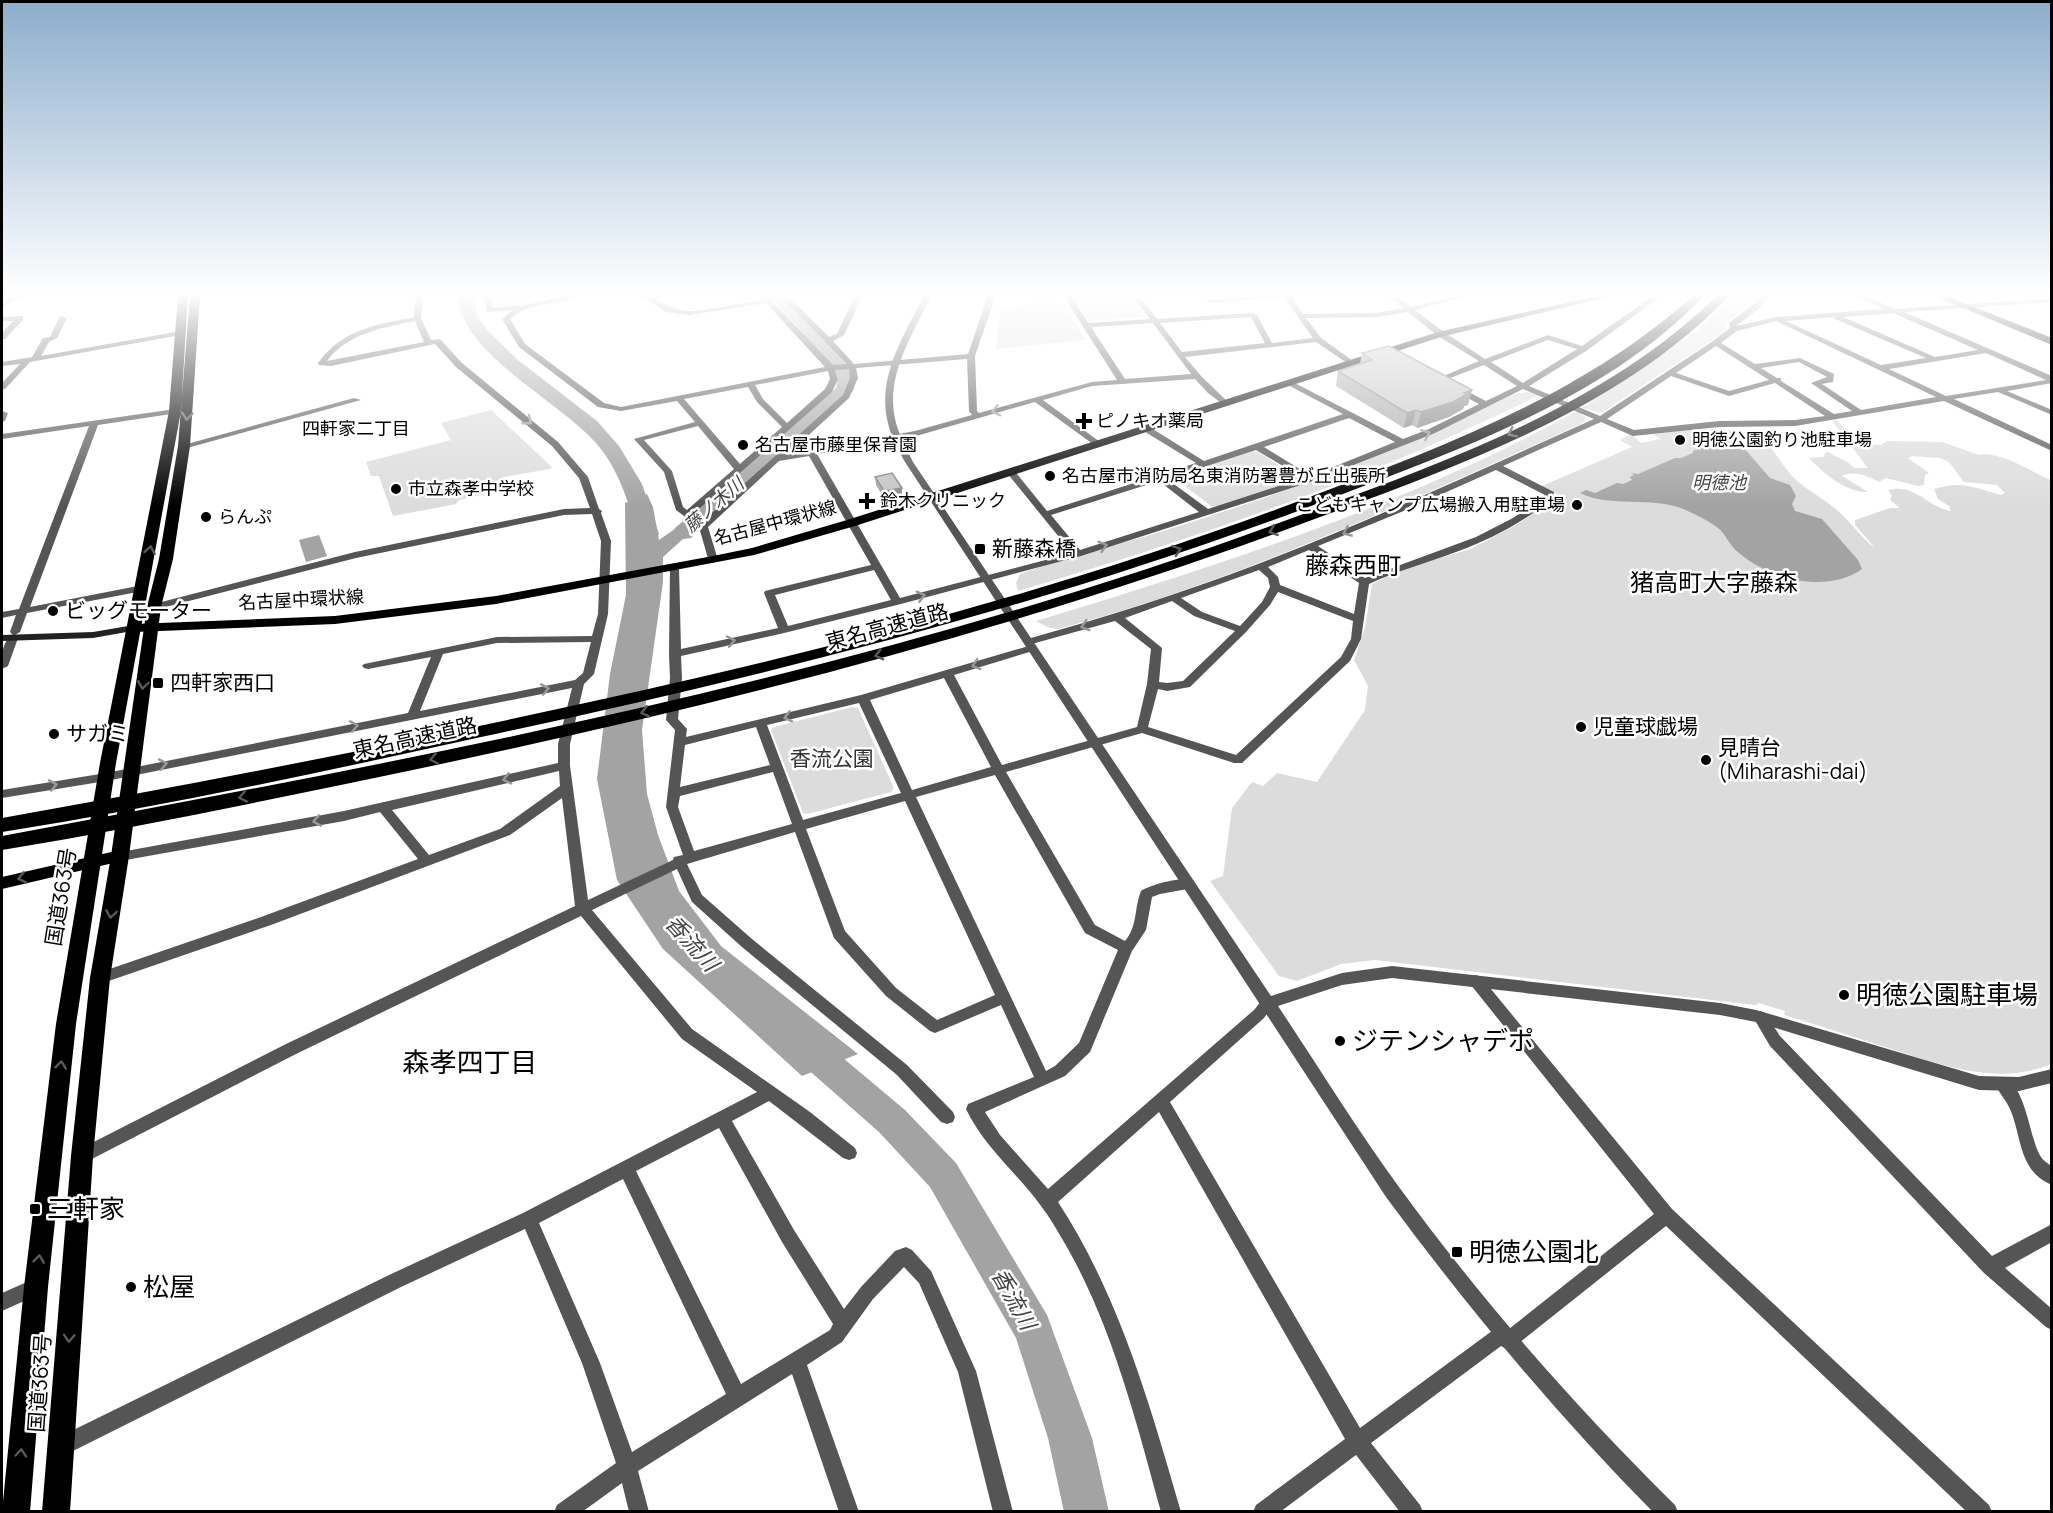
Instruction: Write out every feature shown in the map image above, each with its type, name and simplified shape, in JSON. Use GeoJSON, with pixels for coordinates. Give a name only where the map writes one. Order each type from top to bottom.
{"type":"FeatureCollection","features":[{"type":"Feature","properties":{"kind":"highway","name":"国道363号"},"geometry":{"type":"LineString","coordinates":[[16,1512],[36,1287],[66,1024],[105,777],[144,588],[175,411],[179,366]]}},
{"type":"Feature","properties":{"kind":"highway","name":"国道363号"},"geometry":{"type":"LineString","coordinates":[[56,1512],[82,1156],[100,978],[120,856],[154,607],[166,559],[184,446],[190,366]]}},
{"type":"Feature","properties":{"kind":"highway","name":"東名高速道路"},"geometry":{"type":"LineString","coordinates":[[1025,605],[1306,504],[1467,439],[1548,400],[1608,366]]}},
{"type":"Feature","properties":{"kind":"highway","name":"東名高速道路"},"geometry":{"type":"LineString","coordinates":[[2,843],[55,833],[195,797],[532,730],[701,691],[889,652],[1025,605],[1165,569],[1320,514],[1442,465],[1565,408],[1637,366]]}},
{"type":"Feature","properties":{"kind":"highway","name":"東名高速道路"},"geometry":{"type":"LineString","coordinates":[[2,825],[63,814],[195,797]]}},
{"type":"Feature","properties":{"kind":"main road","name":"名古屋中環状線"},"geometry":{"type":"LineString","coordinates":[[134,628],[335,620],[397,614],[496,600],[713,560],[754,551],[852,523],[1342,366]]}},
{"type":"Feature","properties":{"kind":"main road"},"geometry":{"type":"LineString","coordinates":[[2,633],[10,636],[93,634],[134,628]]}},
{"type":"Feature","properties":{"kind":"main road"},"geometry":{"type":"LineString","coordinates":[[2,883],[120,856]]}},
{"type":"Feature","properties":{"kind":"street"},"geometry":{"type":"LineString","coordinates":[[2,387],[25,366]]}},
{"type":"Feature","properties":{"kind":"street"},"geometry":{"type":"LineString","coordinates":[[460,366],[571,459],[583,477],[606,541],[603,614],[588,674],[579,683],[564,744],[564,766],[586,906],[687,1034],[849,1153]]}},
{"type":"Feature","properties":{"kind":"street"},"geometry":{"type":"LineString","coordinates":[[549,366],[601,405],[621,409],[833,368],[856,366]]}},
{"type":"Feature","properties":{"kind":"street"},"geometry":{"type":"LineString","coordinates":[[696,521],[740,470],[829,390],[834,379],[831,366]]}},
{"type":"Feature","properties":{"kind":"street"},"geometry":{"type":"LineString","coordinates":[[696,521],[778,459],[846,396],[856,377],[850,366]]}},
{"type":"Feature","properties":{"kind":"street"},"geometry":{"type":"LineString","coordinates":[[895,366],[889,389],[890,417],[909,462],[1392,1191],[1450,1271],[1505,1337],[1620,1465],[1668,1512]]}},
{"type":"Feature","properties":{"kind":"street"},"geometry":{"type":"LineString","coordinates":[[971,366],[973,411],[977,416]]}},
{"type":"Feature","properties":{"kind":"street"},"geometry":{"type":"LineString","coordinates":[[1112,366],[1122,381]]}},
{"type":"Feature","properties":{"kind":"street"},"geometry":{"type":"LineString","coordinates":[[1188,366],[1224,403]]}},
{"type":"Feature","properties":{"kind":"street"},"geometry":{"type":"LineString","coordinates":[[1475,366],[1438,380],[1485,404]]}},
{"type":"Feature","properties":{"kind":"street"},"geometry":{"type":"LineString","coordinates":[[1490,366],[1523,386],[1588,412],[1599,420],[1633,434],[1719,424],[1795,423],[2052,380]]}},
{"type":"Feature","properties":{"kind":"street"},"geometry":{"type":"LineString","coordinates":[[674,654],[784,630],[986,579],[1078,554],[1207,513],[1310,479],[1403,443],[1523,386],[1556,366]]}},
{"type":"Feature","properties":{"kind":"street"},"geometry":{"type":"LineString","coordinates":[[680,742],[761,724],[948,674],[1117,617],[1312,547],[1599,420],[1681,366]]}},
{"type":"Feature","properties":{"kind":"street"},"geometry":{"type":"LineString","coordinates":[[1756,366],[1833,417]]}},
{"type":"Feature","properties":{"kind":"street"},"geometry":{"type":"LineString","coordinates":[[1814,366],[1831,376],[1830,380],[1815,383],[1859,412]]}},
{"type":"Feature","properties":{"kind":"street"},"geometry":{"type":"LineString","coordinates":[[1875,366],[2052,449]]}},
{"type":"Feature","properties":{"kind":"street"},"geometry":{"type":"LineString","coordinates":[[1880,368],[1894,366]]}},
{"type":"Feature","properties":{"kind":"street"},"geometry":{"type":"LineString","coordinates":[[2019,366],[2052,380]]}},
{"type":"Feature","properties":{"kind":"street"},"geometry":{"type":"LineString","coordinates":[[1669,373],[1729,394],[1778,380]]}},
{"type":"Feature","properties":{"kind":"street"},"geometry":{"type":"LineString","coordinates":[[778,459],[897,437],[1092,384],[1197,376]]}},
{"type":"Feature","properties":{"kind":"street"},"geometry":{"type":"LineString","coordinates":[[1289,382],[1403,443]]}},
{"type":"Feature","properties":{"kind":"street"},"geometry":{"type":"LineString","coordinates":[[750,384],[760,400],[788,428]]}},
{"type":"Feature","properties":{"kind":"street"},"geometry":{"type":"LineString","coordinates":[[1999,390],[2052,413]]}},
{"type":"Feature","properties":{"kind":"street"},"geometry":{"type":"LineString","coordinates":[[679,398],[740,470]]}},
{"type":"Feature","properties":{"kind":"street"},"geometry":{"type":"LineString","coordinates":[[184,446],[357,400]]}},
{"type":"Feature","properties":{"kind":"street"},"geometry":{"type":"LineString","coordinates":[[1037,400],[1097,444]]}},
{"type":"Feature","properties":{"kind":"street"},"geometry":{"type":"LineString","coordinates":[[2,436],[175,411]]}},
{"type":"Feature","properties":{"kind":"street"},"geometry":{"type":"LineString","coordinates":[[2,413],[4,413],[2,419]]}},
{"type":"Feature","properties":{"kind":"street"},"geometry":{"type":"LineString","coordinates":[[1046,514],[1257,447],[1349,415]]}},
{"type":"Feature","properties":{"kind":"street"},"geometry":{"type":"LineString","coordinates":[[2,666],[10,636],[23,610],[94,423]]}},
{"type":"Feature","properties":{"kind":"street"},"geometry":{"type":"LineString","coordinates":[[699,423],[638,439],[668,471],[680,508],[696,521],[713,560]]}},
{"type":"Feature","properties":{"kind":"street"},"geometry":{"type":"LineString","coordinates":[[1145,428],[1203,464]]}},
{"type":"Feature","properties":{"kind":"street"},"geometry":{"type":"LineString","coordinates":[[1257,447],[1310,479]]}},
{"type":"Feature","properties":{"kind":"street"},"geometry":{"type":"LineString","coordinates":[[812,453],[897,602]]}},
{"type":"Feature","properties":{"kind":"street"},"geometry":{"type":"LineString","coordinates":[[1364,582],[1387,571],[1486,537],[1529,513],[1550,495],[1549,492],[1497,467]]}},
{"type":"Feature","properties":{"kind":"street"},"geometry":{"type":"LineString","coordinates":[[1010,471],[1078,554]]}},
{"type":"Feature","properties":{"kind":"street"},"geometry":{"type":"LineString","coordinates":[[1160,478],[1207,513]]}},
{"type":"Feature","properties":{"kind":"street"},"geometry":{"type":"LineString","coordinates":[[154,607],[355,555],[564,512],[597,511]]}},
{"type":"Feature","properties":{"kind":"street"},"geometry":{"type":"LineString","coordinates":[[1312,547],[1364,582]]}},
{"type":"Feature","properties":{"kind":"street"},"geometry":{"type":"LineString","coordinates":[[784,630],[769,593],[877,566]]}},
{"type":"Feature","properties":{"kind":"street"},"geometry":{"type":"LineString","coordinates":[[1153,684],[1167,687],[1186,684],[1242,630],[1266,603],[1275,587],[1273,577],[1261,566]]}},
{"type":"Feature","properties":{"kind":"street"},"geometry":{"type":"LineString","coordinates":[[671,568],[676,678],[672,720],[681,729],[672,807],[681,860],[697,898],[747,943],[902,1070],[947,1117]]}},
{"type":"Feature","properties":{"kind":"street"},"geometry":{"type":"LineString","coordinates":[[82,1156],[281,1054],[681,860],[1142,729],[1238,760],[1346,659],[1356,639],[1364,582]]}},
{"type":"Feature","properties":{"kind":"street"},"geometry":{"type":"LineString","coordinates":[[1275,587],[1358,619]]}},
{"type":"Feature","properties":{"kind":"street"},"geometry":{"type":"LineString","coordinates":[[2,615],[144,588]]}},
{"type":"Feature","properties":{"kind":"street"},"geometry":{"type":"LineString","coordinates":[[1173,597],[1198,614],[1242,630]]}},
{"type":"Feature","properties":{"kind":"street"},"geometry":{"type":"LineString","coordinates":[[1117,617],[1157,648],[1153,684],[1142,729]]}},
{"type":"Feature","properties":{"kind":"street"},"geometry":{"type":"LineString","coordinates":[[368,666],[497,640],[597,639]]}},
{"type":"Feature","properties":{"kind":"street"},"geometry":{"type":"LineString","coordinates":[[413,715],[438,652]]}},
{"type":"Feature","properties":{"kind":"street"},"geometry":{"type":"LineString","coordinates":[[948,674],[998,769],[1090,929],[1126,948]]}},
{"type":"Feature","properties":{"kind":"street"},"geometry":{"type":"LineString","coordinates":[[2,794],[105,777],[579,683]]}},
{"type":"Feature","properties":{"kind":"street"},"geometry":{"type":"LineString","coordinates":[[863,698],[1043,1080]]}},
{"type":"Feature","properties":{"kind":"street"},"geometry":{"type":"LineString","coordinates":[[761,724],[839,934],[891,992],[935,1027],[1005,997]]}},
{"type":"Feature","properties":{"kind":"street"},"geometry":{"type":"LineString","coordinates":[[120,856],[344,816],[564,766]]}},
{"type":"Feature","properties":{"kind":"street"},"geometry":{"type":"LineString","coordinates":[[673,793],[777,767]]}},
{"type":"Feature","properties":{"kind":"street"},"geometry":{"type":"LineString","coordinates":[[100,978],[266,921],[505,832],[567,788]]}},
{"type":"Feature","properties":{"kind":"street"},"geometry":{"type":"LineString","coordinates":[[383,807],[427,862]]}},
{"type":"Feature","properties":{"kind":"street"},"geometry":{"type":"LineString","coordinates":[[1171,1512],[1128,1374],[1103,1307],[1076,1247],[1047,1200],[994,1140],[974,1109],[1060,1071],[1085,1047],[1126,948],[1142,928],[1146,895],[1151,890],[1175,888],[1188,884]]}},
{"type":"Feature","properties":{"kind":"street"},"geometry":{"type":"LineString","coordinates":[[1047,1200],[1259,1014],[1268,1003],[1342,979],[1392,972],[1720,1009],[1760,1017],[1979,1083],[2019,1084],[2052,1076]]}},
{"type":"Feature","properties":{"kind":"street"},"geometry":{"type":"LineString","coordinates":[[1476,981],[1666,1215],[1982,1512]]}},
{"type":"Feature","properties":{"kind":"street"},"geometry":{"type":"LineString","coordinates":[[1760,1017],[1775,1041],[1990,1267],[2052,1321]]}},
{"type":"Feature","properties":{"kind":"street"},"geometry":{"type":"LineString","coordinates":[[2003,1084],[2017,1107],[2034,1162],[2052,1177]]}},
{"type":"Feature","properties":{"kind":"street"},"geometry":{"type":"LineString","coordinates":[[60,1447],[385,1286],[529,1219],[770,1093]]}},
{"type":"Feature","properties":{"kind":"street"},"geometry":{"type":"LineString","coordinates":[[1161,1101],[1358,1442],[1413,1512]]}},
{"type":"Feature","properties":{"kind":"street"},"geometry":{"type":"LineString","coordinates":[[722,1118],[788,1236],[844,1325]]}},
{"type":"Feature","properties":{"kind":"street"},"geometry":{"type":"LineString","coordinates":[[626,1168],[738,1398]]}},
{"type":"Feature","properties":{"kind":"street"},"geometry":{"type":"LineString","coordinates":[[1263,1512],[1505,1337],[1666,1215]]}},
{"type":"Feature","properties":{"kind":"street"},"geometry":{"type":"LineString","coordinates":[[529,1219],[589,1360],[628,1466],[639,1512]]}},
{"type":"Feature","properties":{"kind":"street"},"geometry":{"type":"LineString","coordinates":[[1990,1267],[2052,1232]]}},
{"type":"Feature","properties":{"kind":"street"},"geometry":{"type":"LineString","coordinates":[[564,1512],[628,1466],[836,1336],[867,1293],[901,1257],[906,1256],[925,1278],[967,1371],[1003,1512]]}},
{"type":"Feature","properties":{"kind":"street"},"geometry":{"type":"LineString","coordinates":[[2,1302],[36,1287]]}},
{"type":"Feature","properties":{"kind":"street"},"geometry":{"type":"LineString","coordinates":[[797,1362],[849,1512]]}},
{"type":"Feature","properties":{"kind":"green space"},"geometry":{"type":"Polygon","coordinates":[[[1645,366],[1673,366],[1601,413],[1582,408],[1645,366]]]}},
{"type":"Feature","properties":{"kind":"green space"},"geometry":{"type":"Polygon","coordinates":[[[1527,392],[1539,395],[1348,480],[1217,528],[1018,591],[1016,583],[1020,574],[1160,532],[1295,487],[1428,435],[1514,394],[1527,392]]]}},
{"type":"Feature","properties":{"kind":"green space"},"geometry":{"type":"Polygon","coordinates":[[[491,410],[552,467],[504,477],[494,483],[496,490],[493,492],[459,500],[456,504],[393,516],[379,476],[371,476],[366,462],[451,440],[441,423],[491,410]]]}},
{"type":"Feature","properties":{"kind":"green space"},"geometry":{"type":"Polygon","coordinates":[[[1577,411],[1585,417],[1585,421],[1579,425],[1322,538],[1191,588],[1125,610],[1058,629],[1036,621],[1243,555],[1380,504],[1513,445],[1577,411]]]}},
{"type":"Feature","properties":{"kind":"green space"},"geometry":{"type":"Polygon","coordinates":[[[1837,420],[1859,444],[1881,445],[1887,441],[1942,442],[1979,455],[1987,454],[2006,459],[2051,480],[2051,1064],[2031,1071],[2010,1073],[1989,1073],[1947,1066],[1784,1015],[1785,1011],[1759,1003],[1755,1005],[1375,960],[1341,964],[1297,981],[1279,976],[1210,881],[1223,876],[1232,808],[1252,782],[1263,786],[1277,773],[1317,782],[1365,710],[1368,686],[1354,660],[1365,627],[1372,584],[1405,568],[1471,549],[1516,525],[1560,496],[1542,486],[1632,447],[1620,440],[1631,434],[1641,443],[1661,439],[1653,434],[1692,430],[1731,430],[1756,437],[1768,445],[1796,480],[1839,512],[1875,548],[1855,525],[1855,520],[1890,508],[1900,508],[1890,500],[1892,496],[1888,490],[1906,490],[1951,511],[1949,506],[1938,499],[1934,489],[1961,485],[2001,495],[2005,493],[1997,485],[1964,482],[1949,462],[1940,458],[1912,456],[1908,458],[1929,473],[1925,475],[1924,485],[1918,486],[1886,478],[1879,482],[1856,474],[1842,476],[1868,492],[1851,489],[1828,476],[1809,458],[1824,457],[1828,452],[1854,468],[1868,468],[1832,421],[1837,420]]]}},
{"type":"Feature","properties":{"kind":"green space"},"geometry":{"type":"Polygon","coordinates":[[[1252,451],[1258,452],[1298,479],[1218,506],[1211,506],[1176,479],[1177,476],[1252,451]]]}},
{"type":"Feature","properties":{"kind":"green space","name":"香流公園"},"geometry":{"type":"Polygon","coordinates":[[[852,707],[858,708],[894,788],[891,792],[807,814],[803,813],[771,730],[774,727],[852,707]]]}},
{"type":"Feature","properties":{"kind":"water","name":"明徳池"},"geometry":{"type":"Polygon","coordinates":[[[1726,436],[1737,440],[1770,478],[1790,485],[1796,496],[1792,504],[1795,511],[1822,519],[1858,560],[1862,569],[1848,577],[1832,581],[1816,582],[1782,577],[1736,551],[1720,529],[1687,511],[1671,505],[1604,500],[1580,493],[1586,490],[1595,493],[1617,483],[1623,484],[1632,480],[1630,477],[1634,475],[1631,473],[1638,474],[1675,458],[1681,458],[1726,436]]]}},
{"type":"Feature","properties":{"kind":"water"},"geometry":{"type":"Polygon","coordinates":[[[647,494],[653,507],[659,540],[705,508],[715,510],[663,557],[663,582],[642,730],[647,794],[658,835],[679,891],[721,946],[858,1054],[802,1076],[663,949],[617,880],[597,779],[610,674],[626,595],[625,503],[647,494]]]}},
{"type":"Feature","properties":{"kind":"water"},"geometry":{"type":"Polygon","coordinates":[[[319,535],[327,556],[306,562],[299,540],[319,535]]]}},
{"type":"Feature","properties":{"kind":"building"},"geometry":{"type":"Polygon","coordinates":[[[1355,366],[1426,366],[1472,390],[1453,402],[1421,412],[1416,410],[1407,413],[1338,371],[1355,366]]]}},
{"type":"Feature","properties":{"kind":"building"},"geometry":{"type":"Polygon","coordinates":[[[892,473],[902,488],[884,491],[875,477],[892,473]]]}},
{"type":"Feature","properties":{"kind":"waterway","name":"香流川"},"geometry":{"type":"LineString","coordinates":[[514,366],[575,412],[612,450],[632,484],[648,534]]}},
{"type":"Feature","properties":{"kind":"waterway","name":"藤ノ木川"},"geometry":{"type":"LineString","coordinates":[[683,533],[845,390],[847,378],[842,366]]}},
{"type":"Feature","properties":{"kind":"waterway","name":"香流川"},"geometry":{"type":"LineString","coordinates":[[800,1042],[892,1121],[943,1175],[1033,1329],[1070,1438],[1087,1512]]}},
{"type":"Feature","properties":{"kind":"place","name":"ピノキオ薬局"},"geometry":{"type":"Point","coordinates":[1084,421]}},
{"type":"Feature","properties":{"kind":"place","name":"明徳公園釣り池駐車場"},"geometry":{"type":"Point","coordinates":[1680,440]}},
{"type":"Feature","properties":{"kind":"place","name":"名古屋市藤里保育園"},"geometry":{"type":"Point","coordinates":[743,445]}},
{"type":"Feature","properties":{"kind":"place","name":"名古屋市消防局名東消防署豊が丘出張所"},"geometry":{"type":"Point","coordinates":[1050,476]}},
{"type":"Feature","properties":{"kind":"place","name":"市立森孝中学校"},"geometry":{"type":"Point","coordinates":[396,489]}},
{"type":"Feature","properties":{"kind":"place","name":"鈴木クリニック"},"geometry":{"type":"Point","coordinates":[867,501]}},
{"type":"Feature","properties":{"kind":"place","name":"こどもキャンプ広場搬入用駐車場"},"geometry":{"type":"Point","coordinates":[1577,505]}},
{"type":"Feature","properties":{"kind":"place","name":"らんぷ"},"geometry":{"type":"Point","coordinates":[206,517]}},
{"type":"Feature","properties":{"kind":"place","name":"新藤森橋"},"geometry":{"type":"Point","coordinates":[980,549]}},
{"type":"Feature","properties":{"kind":"place","name":"ビッグモーター"},"geometry":{"type":"Point","coordinates":[53,611]}},
{"type":"Feature","properties":{"kind":"place","name":"四軒家西口"},"geometry":{"type":"Point","coordinates":[158,683]}},
{"type":"Feature","properties":{"kind":"place","name":"児童球戯場"},"geometry":{"type":"Point","coordinates":[1581,727]}},
{"type":"Feature","properties":{"kind":"place","name":"サガミ"},"geometry":{"type":"Point","coordinates":[54,734]}},
{"type":"Feature","properties":{"kind":"place","name":"見晴台 (Miharashi-dai)"},"geometry":{"type":"Point","coordinates":[1706,760]}},
{"type":"Feature","properties":{"kind":"place","name":"明徳公園駐車場"},"geometry":{"type":"Point","coordinates":[1844,995]}},
{"type":"Feature","properties":{"kind":"place","name":"ジテンシャデポ"},"geometry":{"type":"Point","coordinates":[1340,1041]}},
{"type":"Feature","properties":{"kind":"place","name":"三軒家"},"geometry":{"type":"Point","coordinates":[35,1209]}},
{"type":"Feature","properties":{"kind":"place","name":"明徳公園北"},"geometry":{"type":"Point","coordinates":[1457,1252]}},
{"type":"Feature","properties":{"kind":"place","name":"松屋"},"geometry":{"type":"Point","coordinates":[131,1287]}},
{"type":"Feature","properties":{"kind":"district","name":"四軒家二丁目"},"geometry":{"type":"Point","coordinates":[356,429]}},
{"type":"Feature","properties":{"kind":"district","name":"藤森西町"},"geometry":{"type":"Point","coordinates":[1353,566]}},
{"type":"Feature","properties":{"kind":"district","name":"猪高町大字藤森"},"geometry":{"type":"Point","coordinates":[1714,583]}},
{"type":"Feature","properties":{"kind":"district","name":"森孝四丁目"},"geometry":{"type":"Point","coordinates":[470,1063]}}]}
